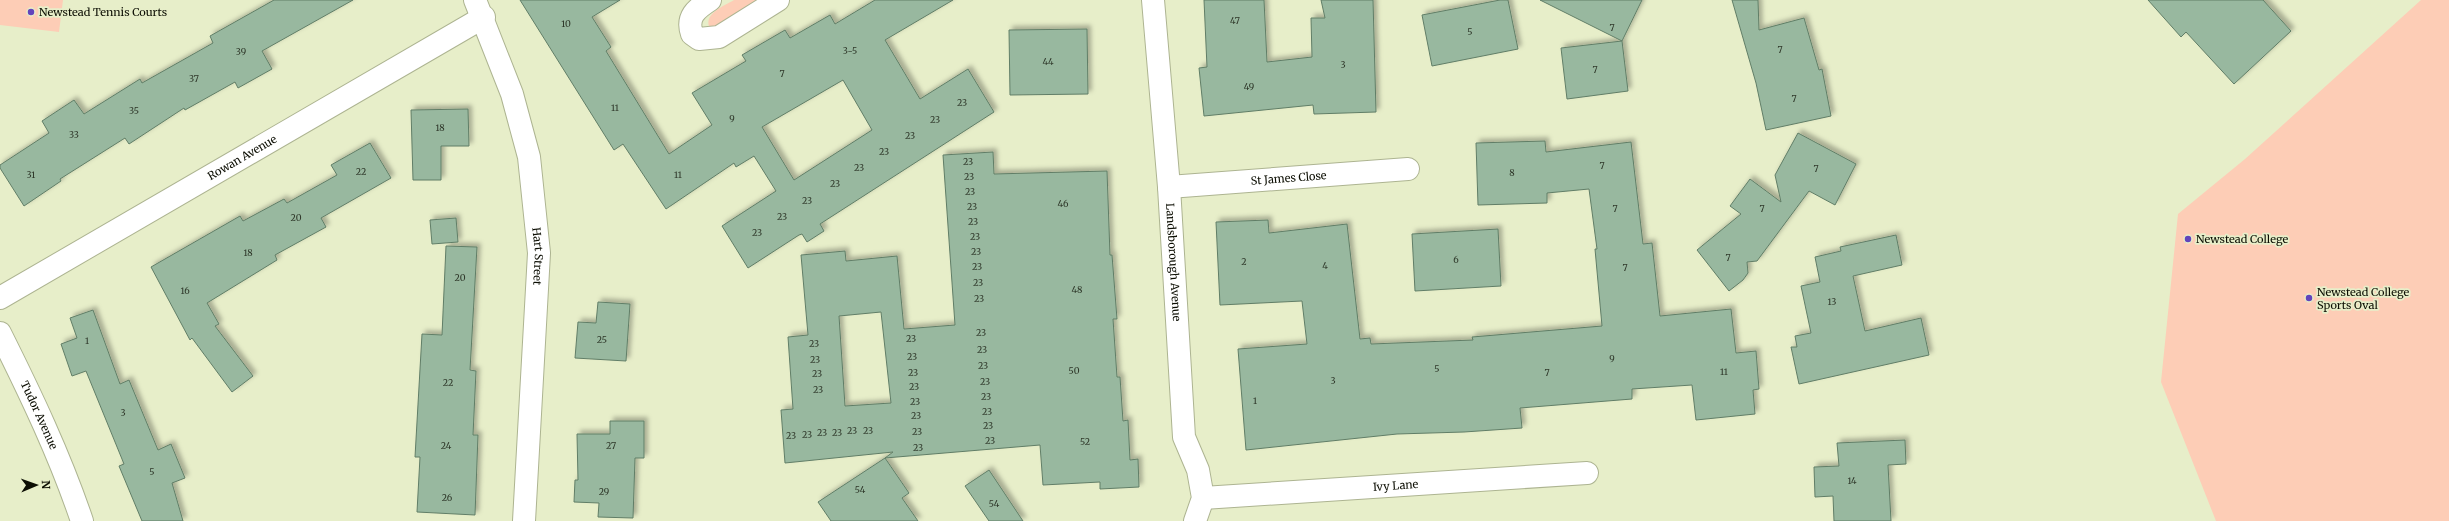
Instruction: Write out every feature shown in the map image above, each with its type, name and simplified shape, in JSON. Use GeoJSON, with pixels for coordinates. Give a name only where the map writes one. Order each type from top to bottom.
{"type":"FeatureCollection","features":[{"type":"Feature","properties":{"kind":"street"},"geometry":{"type":"LineString","coordinates":[[710,0],[692,14],[690,22],[692,34],[699,39],[719,37],[778,0]]}},
{"type":"Feature","properties":{"kind":"street","name":"Landsborough Avenue"},"geometry":{"type":"LineString","coordinates":[[1153,0],[1169,187],[1184,437],[1198,470],[1203,498],[1195,521]]}},
{"type":"Feature","properties":{"kind":"street","name":"Rowan Avenue"},"geometry":{"type":"LineString","coordinates":[[0,298],[479,8]]}},
{"type":"Feature","properties":{"kind":"street","name":"Hart Street"},"geometry":{"type":"LineString","coordinates":[[479,8],[512,94],[529,157],[539,254],[524,521]]}},
{"type":"Feature","properties":{"kind":"street","name":"St James Close"},"geometry":{"type":"LineString","coordinates":[[1169,187],[1408,169]]}},
{"type":"Feature","properties":{"kind":"street","name":"Tudor Avenue"},"geometry":{"type":"LineString","coordinates":[[0,333],[38,408],[69,481],[82,521]]}},
{"type":"Feature","properties":{"kind":"street","name":"Ivy Lane"},"geometry":{"type":"LineString","coordinates":[[1203,498],[1588,473]]}},
{"type":"Feature","properties":{"kind":"shaded area","name":"Newstead Tennis Courts"},"geometry":{"type":"Polygon","coordinates":[[[0,0],[63,0],[59,32],[0,25],[0,0]]]}},
{"type":"Feature","properties":{"kind":"shaded area"},"geometry":{"type":"Polygon","coordinates":[[[734,0],[763,0],[712,28],[709,26],[710,17],[716,10],[734,0]]]}},
{"type":"Feature","properties":{"kind":"shaded area","name":"Newstead College Sports Oval"},"geometry":{"type":"Polygon","coordinates":[[[2421,0],[2449,0],[2449,521],[2216,521],[2161,382],[2178,214],[2245,159],[2421,0]]]}},
{"type":"Feature","properties":{"kind":"building"},"geometry":{"type":"Polygon","coordinates":[[[274,0],[353,0],[262,51],[272,69],[238,88],[235,82],[185,110],[184,108],[129,144],[125,138],[60,179],[61,181],[24,206],[0,168],[0,165],[49,133],[42,121],[74,100],[84,114],[140,79],[142,83],[213,43],[210,36],[274,0]]]}},
{"type":"Feature","properties":{"kind":"building"},"geometry":{"type":"Polygon","coordinates":[[[520,0],[620,0],[592,17],[611,47],[606,51],[669,154],[712,125],[692,93],[746,61],[742,55],[785,30],[790,38],[830,15],[835,24],[875,0],[953,0],[885,40],[920,99],[968,69],[994,112],[820,224],[824,231],[807,242],[802,234],[799,235],[748,268],[722,226],[776,191],[754,156],[736,167],[734,163],[666,209],[623,144],[614,150],[520,0]],[[843,80],[762,127],[794,180],[872,130],[843,80]]]}},
{"type":"Feature","properties":{"kind":"building"},"geometry":{"type":"Polygon","coordinates":[[[1204,0],[1264,0],[1267,62],[1312,57],[1311,18],[1325,18],[1321,0],[1373,0],[1376,112],[1314,114],[1313,105],[1204,116],[1199,68],[1207,67],[1204,0]]]}},
{"type":"Feature","properties":{"kind":"building"},"geometry":{"type":"Polygon","coordinates":[[[1500,0],[1508,0],[1518,49],[1432,66],[1422,15],[1500,0]]]}},
{"type":"Feature","properties":{"kind":"building"},"geometry":{"type":"Polygon","coordinates":[[[1540,0],[1642,0],[1622,41],[1540,0]]]}},
{"type":"Feature","properties":{"kind":"building"},"geometry":{"type":"Polygon","coordinates":[[[1732,0],[1758,0],[1759,30],[1804,18],[1819,70],[1822,69],[1831,116],[1766,130],[1756,83],[1732,0]]]}},
{"type":"Feature","properties":{"kind":"building"},"geometry":{"type":"Polygon","coordinates":[[[2148,0],[2263,0],[2291,31],[2234,84],[2186,32],[2181,37],[2148,0]]]}},
{"type":"Feature","properties":{"kind":"building"},"geometry":{"type":"Polygon","coordinates":[[[1087,29],[1088,94],[1010,95],[1009,30],[1087,29]]]}},
{"type":"Feature","properties":{"kind":"building"},"geometry":{"type":"Polygon","coordinates":[[[1622,41],[1628,91],[1567,99],[1561,48],[1622,41]]]}},
{"type":"Feature","properties":{"kind":"building"},"geometry":{"type":"Polygon","coordinates":[[[468,109],[469,146],[441,146],[441,180],[413,180],[411,110],[468,109]]]}},
{"type":"Feature","properties":{"kind":"building"},"geometry":{"type":"Polygon","coordinates":[[[1798,133],[1856,164],[1835,205],[1809,191],[1757,261],[1747,262],[1748,273],[1743,280],[1729,291],[1697,250],[1741,214],[1730,206],[1750,179],[1781,202],[1775,175],[1798,133]]]}},
{"type":"Feature","properties":{"kind":"building"},"geometry":{"type":"Polygon","coordinates":[[[1545,141],[1546,152],[1631,142],[1643,244],[1652,243],[1660,316],[1731,309],[1736,353],[1756,351],[1759,389],[1753,390],[1755,414],[1696,420],[1692,385],[1632,389],[1632,399],[1520,408],[1522,428],[1464,432],[1397,434],[1246,450],[1238,349],[1307,344],[1302,301],[1220,305],[1216,222],[1268,220],[1269,233],[1347,224],[1360,339],[1370,338],[1371,344],[1473,340],[1472,337],[1602,326],[1595,249],[1597,249],[1589,189],[1547,193],[1547,203],[1478,205],[1476,143],[1545,141]]]}},
{"type":"Feature","properties":{"kind":"building"},"geometry":{"type":"Polygon","coordinates":[[[370,143],[391,178],[321,218],[326,227],[275,255],[277,260],[207,303],[219,324],[215,326],[253,376],[232,392],[192,338],[190,340],[151,267],[240,216],[243,221],[284,199],[287,203],[337,175],[331,165],[370,143]]]}},
{"type":"Feature","properties":{"kind":"building"},"geometry":{"type":"Polygon","coordinates":[[[993,152],[994,174],[1107,171],[1110,255],[1112,255],[1117,319],[1113,319],[1117,377],[1120,377],[1123,421],[1128,420],[1130,460],[1138,459],[1139,487],[1100,489],[1100,482],[1043,485],[1040,445],[885,458],[893,452],[785,463],[781,410],[793,409],[788,337],[808,335],[801,255],[845,251],[846,261],[897,256],[904,329],[955,325],[943,155],[993,152]],[[881,312],[839,316],[845,406],[891,403],[881,312]]]}},
{"type":"Feature","properties":{"kind":"building"},"geometry":{"type":"Polygon","coordinates":[[[456,218],[458,242],[432,244],[430,220],[456,218]]]}},
{"type":"Feature","properties":{"kind":"building"},"geometry":{"type":"Polygon","coordinates":[[[1498,229],[1501,286],[1415,291],[1412,234],[1498,229]]]}},
{"type":"Feature","properties":{"kind":"building"},"geometry":{"type":"Polygon","coordinates":[[[1896,235],[1902,265],[1853,276],[1865,331],[1921,318],[1929,355],[1799,384],[1791,347],[1797,347],[1795,336],[1811,333],[1801,286],[1820,282],[1815,257],[1841,251],[1840,247],[1896,235]]]}},
{"type":"Feature","properties":{"kind":"building"},"geometry":{"type":"Polygon","coordinates":[[[446,246],[477,247],[470,370],[476,371],[473,435],[478,435],[475,515],[417,512],[420,457],[415,457],[422,334],[442,335],[446,246]]]}},
{"type":"Feature","properties":{"kind":"building"},"geometry":{"type":"Polygon","coordinates":[[[598,302],[630,304],[626,361],[575,358],[578,322],[596,323],[598,302]]]}},
{"type":"Feature","properties":{"kind":"building"},"geometry":{"type":"Polygon","coordinates":[[[93,310],[120,384],[129,380],[158,450],[171,444],[185,478],[172,483],[183,521],[142,521],[119,466],[124,464],[86,371],[72,376],[61,344],[77,338],[70,318],[93,310]]]}},
{"type":"Feature","properties":{"kind":"building"},"geometry":{"type":"Polygon","coordinates":[[[610,421],[644,421],[644,458],[635,458],[633,518],[598,517],[599,503],[574,502],[575,480],[578,480],[577,434],[610,434],[610,421]]]}},
{"type":"Feature","properties":{"kind":"building"},"geometry":{"type":"Polygon","coordinates":[[[1905,440],[1906,464],[1888,465],[1891,521],[1834,521],[1833,496],[1815,497],[1814,467],[1839,466],[1837,443],[1905,440]]]}},
{"type":"Feature","properties":{"kind":"building"},"geometry":{"type":"Polygon","coordinates":[[[885,458],[909,493],[902,498],[918,521],[831,521],[818,502],[885,458]]]}},
{"type":"Feature","properties":{"kind":"building"},"geometry":{"type":"Polygon","coordinates":[[[989,470],[1023,521],[989,521],[965,486],[989,470]]]}},
{"type":"Feature","properties":{"kind":"place","name":"Newstead Tennis Courts"},"geometry":{"type":"Point","coordinates":[31,12]}},
{"type":"Feature","properties":{"kind":"place","name":"Newstead College"},"geometry":{"type":"Point","coordinates":[2188,239]}},
{"type":"Feature","properties":{"kind":"place","name":"Newstead College Sports Oval"},"geometry":{"type":"Point","coordinates":[2309,298]}}]}
